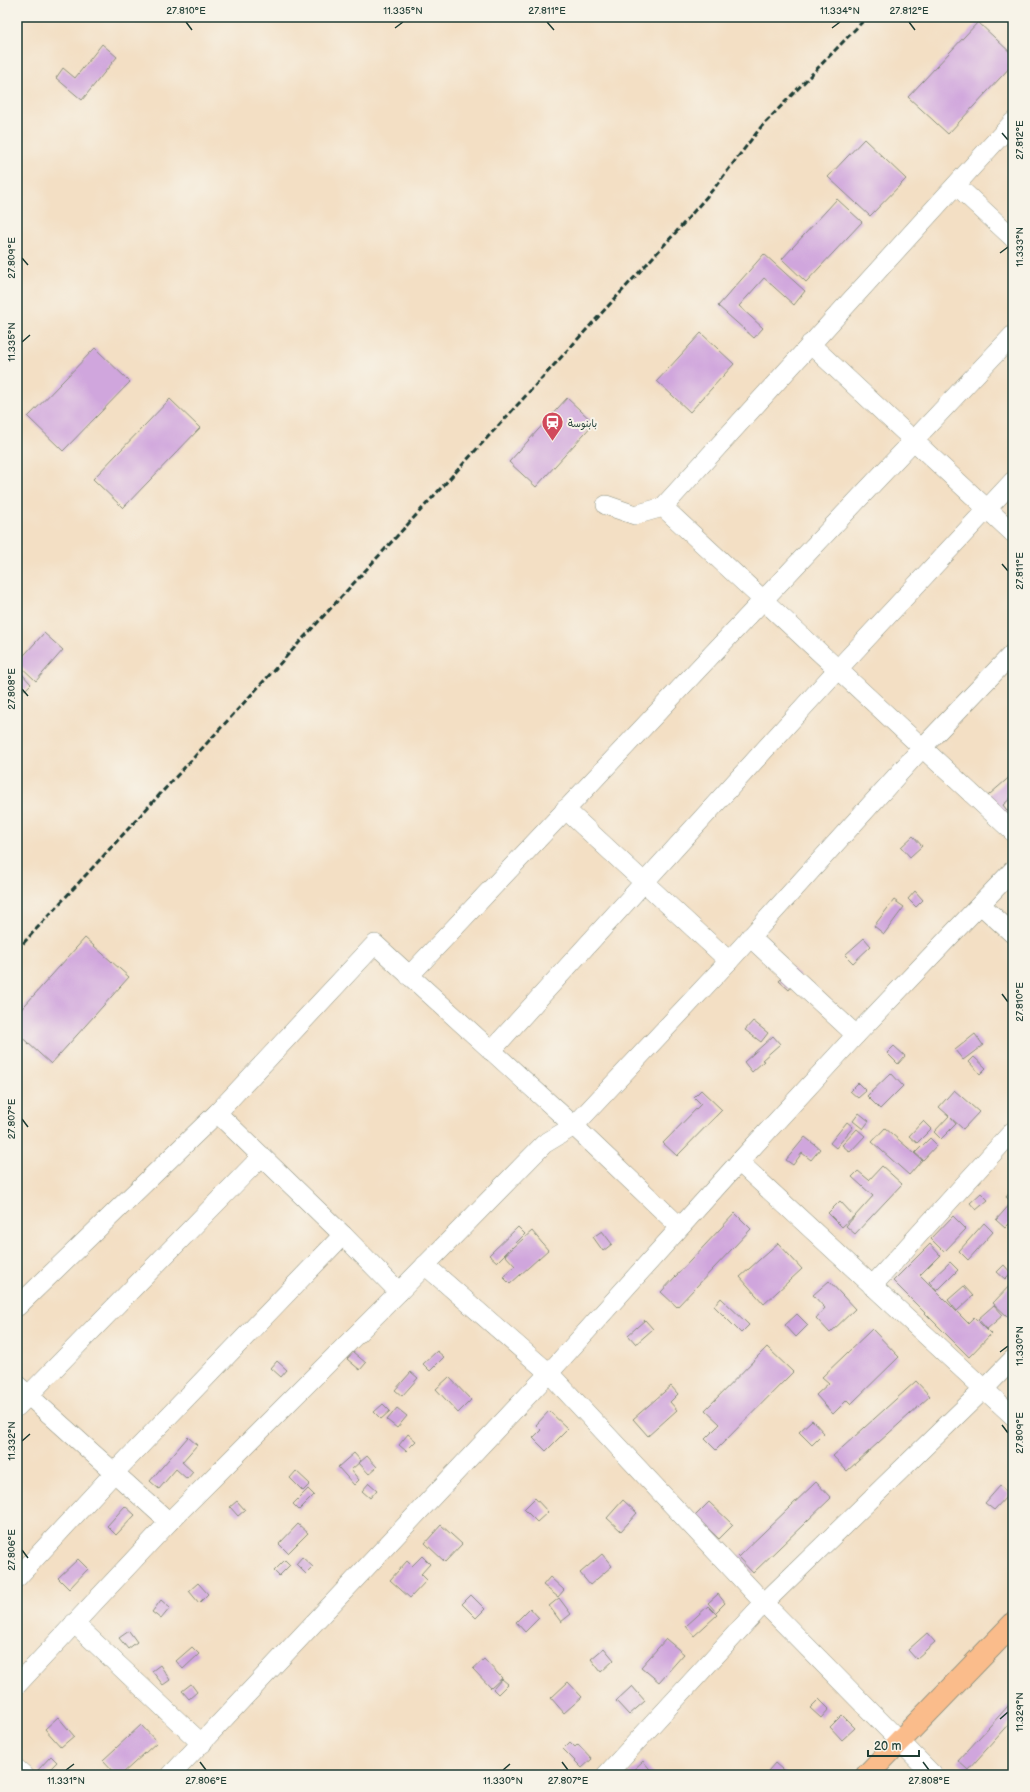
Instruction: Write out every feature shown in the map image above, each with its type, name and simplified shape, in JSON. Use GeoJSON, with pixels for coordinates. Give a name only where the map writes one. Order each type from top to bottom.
{"type":"FeatureCollection","features":[{"type":"Feature","properties":{"kind":"main road"},"geometry":{"type":"LineString","coordinates":[[867,1775],[1013,1624]]}},
{"type":"Feature","properties":{"kind":"street"},"geometry":{"type":"LineString","coordinates":[[606,505],[635,515],[663,507],[1013,122]]}},
{"type":"Feature","properties":{"kind":"street"},"geometry":{"type":"LineString","coordinates":[[956,185],[1013,238]]}},
{"type":"Feature","properties":{"kind":"street"},"geometry":{"type":"LineString","coordinates":[[409,976],[565,809],[914,442],[1013,335]]}},
{"type":"Feature","properties":{"kind":"street"},"geometry":{"type":"LineString","coordinates":[[810,344],[1013,533]]}},
{"type":"Feature","properties":{"kind":"street"},"geometry":{"type":"LineString","coordinates":[[492,1051],[838,669],[1013,481]]}},
{"type":"Feature","properties":{"kind":"street"},"geometry":{"type":"LineString","coordinates":[[663,507],[1013,832]]}},
{"type":"Feature","properties":{"kind":"street"},"geometry":{"type":"LineString","coordinates":[[17,1685],[169,1522],[399,1292],[544,1144],[574,1126],[729,961],[922,748],[1013,653]]}},
{"type":"Feature","properties":{"kind":"street"},"geometry":{"type":"LineString","coordinates":[[565,809],[729,961]]}},
{"type":"Feature","properties":{"kind":"street"},"geometry":{"type":"LineString","coordinates":[[171,1775],[202,1744],[549,1373],[738,1162],[1013,870]]}},
{"type":"Feature","properties":{"kind":"street"},"geometry":{"type":"LineString","coordinates":[[981,905],[1013,934]]}},
{"type":"Feature","properties":{"kind":"street"},"geometry":{"type":"LineString","coordinates":[[750,938],[856,1035]]}},
{"type":"Feature","properties":{"kind":"street"},"geometry":{"type":"LineString","coordinates":[[17,1307],[217,1113],[374,944],[574,1126],[680,1227]]}},
{"type":"Feature","properties":{"kind":"street"},"geometry":{"type":"LineString","coordinates":[[217,1113],[343,1234],[399,1292]]}},
{"type":"Feature","properties":{"kind":"street"},"geometry":{"type":"LineString","coordinates":[[872,1286],[1013,1131]]}},
{"type":"Feature","properties":{"kind":"street"},"geometry":{"type":"LineString","coordinates":[[169,1522],[114,1473],[21,1396],[262,1156]]}},
{"type":"Feature","properties":{"kind":"street"},"geometry":{"type":"LineString","coordinates":[[738,1162],[1013,1416]]}},
{"type":"Feature","properties":{"kind":"street"},"geometry":{"type":"LineString","coordinates":[[17,1578],[114,1473],[343,1234]]}},
{"type":"Feature","properties":{"kind":"street"},"geometry":{"type":"LineString","coordinates":[[425,1265],[549,1373],[764,1603],[933,1775]]}},
{"type":"Feature","properties":{"kind":"street"},"geometry":{"type":"LineString","coordinates":[[606,1775],[764,1603],[1013,1359]]}},
{"type":"Feature","properties":{"kind":"street"},"geometry":{"type":"LineString","coordinates":[[74,1623],[202,1744]]}},
{"type":"Feature","properties":{"kind":"street"},"geometry":{"type":"LineString","coordinates":[[17,1769],[24,1775]]}},
{"type":"Feature","properties":{"kind":"building"},"geometry":{"type":"Polygon","coordinates":[[[978,22],[1013,55],[1013,64],[948,134],[908,97],[978,22]]]}},
{"type":"Feature","properties":{"kind":"building"},"geometry":{"type":"Polygon","coordinates":[[[102,44],[117,57],[82,100],[56,78],[63,68],[75,78],[102,44]]]}},
{"type":"Feature","properties":{"kind":"building"},"geometry":{"type":"Polygon","coordinates":[[[864,139],[906,179],[870,216],[828,177],[864,139]]]}},
{"type":"Feature","properties":{"kind":"building"},"geometry":{"type":"Polygon","coordinates":[[[837,199],[862,222],[806,282],[782,259],[837,199]]]}},
{"type":"Feature","properties":{"kind":"building"},"geometry":{"type":"Polygon","coordinates":[[[764,254],[805,291],[794,305],[764,278],[739,306],[763,328],[754,338],[718,306],[764,254]]]}},
{"type":"Feature","properties":{"kind":"building"},"geometry":{"type":"Polygon","coordinates":[[[701,333],[734,364],[690,412],[657,381],[701,333]]]}},
{"type":"Feature","properties":{"kind":"building"},"geometry":{"type":"Polygon","coordinates":[[[95,348],[130,382],[63,451],[28,417],[95,348]]]}},
{"type":"Feature","properties":{"kind":"building","name":"بابنوسة"},"geometry":{"type":"Polygon","coordinates":[[[567,398],[594,423],[536,487],[509,462],[567,398]]]}},
{"type":"Feature","properties":{"kind":"building"},"geometry":{"type":"Polygon","coordinates":[[[170,399],[200,428],[123,508],[93,479],[170,399]]]}},
{"type":"Feature","properties":{"kind":"building"},"geometry":{"type":"Polygon","coordinates":[[[44,633],[63,650],[36,681],[17,663],[44,633]]]}},
{"type":"Feature","properties":{"kind":"building"},"geometry":{"type":"Polygon","coordinates":[[[21,673],[31,684],[25,690],[17,682],[17,677],[21,673]]]}},
{"type":"Feature","properties":{"kind":"building"},"geometry":{"type":"Polygon","coordinates":[[[1013,774],[1013,796],[1003,805],[1010,814],[1001,822],[982,801],[1013,774]]]}},
{"type":"Feature","properties":{"kind":"building"},"geometry":{"type":"Polygon","coordinates":[[[913,836],[922,846],[910,857],[901,847],[913,836]]]}},
{"type":"Feature","properties":{"kind":"building"},"geometry":{"type":"Polygon","coordinates":[[[915,891],[923,900],[916,907],[908,899],[915,891]]]}},
{"type":"Feature","properties":{"kind":"building"},"geometry":{"type":"Polygon","coordinates":[[[894,900],[904,907],[884,934],[874,926],[894,900]]]}},
{"type":"Feature","properties":{"kind":"building"},"geometry":{"type":"Polygon","coordinates":[[[85,938],[129,977],[51,1064],[17,1033],[17,1014],[85,938]]]}},
{"type":"Feature","properties":{"kind":"building"},"geometry":{"type":"Polygon","coordinates":[[[864,938],[871,946],[853,963],[845,955],[864,938]]]}},
{"type":"Feature","properties":{"kind":"building"},"geometry":{"type":"Polygon","coordinates":[[[791,968],[800,976],[789,990],[779,981],[791,968]]]}},
{"type":"Feature","properties":{"kind":"building"},"geometry":{"type":"Polygon","coordinates":[[[753,1021],[768,1033],[761,1042],[745,1030],[753,1021]]]}},
{"type":"Feature","properties":{"kind":"building"},"geometry":{"type":"Polygon","coordinates":[[[975,1034],[983,1045],[963,1060],[955,1050],[975,1034]]]}},
{"type":"Feature","properties":{"kind":"building"},"geometry":{"type":"Polygon","coordinates":[[[773,1036],[780,1044],[762,1060],[764,1061],[752,1072],[744,1062],[773,1036]]]}},
{"type":"Feature","properties":{"kind":"building"},"geometry":{"type":"Polygon","coordinates":[[[894,1046],[905,1056],[898,1064],[887,1053],[894,1046]]]}},
{"type":"Feature","properties":{"kind":"building"},"geometry":{"type":"Polygon","coordinates":[[[974,1057],[986,1068],[980,1074],[969,1062],[974,1057]]]}},
{"type":"Feature","properties":{"kind":"building"},"geometry":{"type":"Polygon","coordinates":[[[891,1073],[903,1086],[880,1109],[867,1096],[891,1073]]]}},
{"type":"Feature","properties":{"kind":"building"},"geometry":{"type":"Polygon","coordinates":[[[858,1083],[866,1091],[858,1098],[850,1091],[858,1083]]]}},
{"type":"Feature","properties":{"kind":"building"},"geometry":{"type":"Polygon","coordinates":[[[701,1090],[722,1110],[677,1156],[663,1143],[701,1104],[694,1097],[701,1090]]]}},
{"type":"Feature","properties":{"kind":"building"},"geometry":{"type":"Polygon","coordinates":[[[954,1090],[979,1112],[963,1129],[951,1118],[956,1124],[941,1139],[934,1132],[949,1116],[939,1107],[954,1090]]]}},
{"type":"Feature","properties":{"kind":"building"},"geometry":{"type":"Polygon","coordinates":[[[859,1113],[869,1121],[863,1129],[853,1121],[859,1113]]]}},
{"type":"Feature","properties":{"kind":"building"},"geometry":{"type":"Polygon","coordinates":[[[923,1121],[931,1129],[917,1143],[909,1136],[923,1121]]]}},
{"type":"Feature","properties":{"kind":"building"},"geometry":{"type":"Polygon","coordinates":[[[847,1122],[853,1127],[836,1148],[830,1143],[847,1122]]]}},
{"type":"Feature","properties":{"kind":"building"},"geometry":{"type":"Polygon","coordinates":[[[885,1128],[922,1160],[909,1175],[872,1142],[885,1128]]]}},
{"type":"Feature","properties":{"kind":"building"},"geometry":{"type":"Polygon","coordinates":[[[857,1129],[865,1136],[850,1152],[842,1145],[857,1129]]]}},
{"type":"Feature","properties":{"kind":"building"},"geometry":{"type":"Polygon","coordinates":[[[805,1137],[820,1149],[811,1160],[802,1153],[793,1165],[786,1160],[805,1137]]]}},
{"type":"Feature","properties":{"kind":"building"},"geometry":{"type":"Polygon","coordinates":[[[930,1138],[937,1145],[923,1160],[915,1153],[930,1138]]]}},
{"type":"Feature","properties":{"kind":"building"},"geometry":{"type":"Polygon","coordinates":[[[882,1166],[902,1184],[855,1234],[846,1226],[873,1196],[852,1177],[858,1171],[869,1180],[882,1166]]]}},
{"type":"Feature","properties":{"kind":"building"},"geometry":{"type":"Polygon","coordinates":[[[1013,1189],[1013,1220],[1005,1228],[996,1220],[1012,1202],[1006,1197],[1013,1189]]]}},
{"type":"Feature","properties":{"kind":"building"},"geometry":{"type":"Polygon","coordinates":[[[981,1193],[988,1200],[976,1210],[970,1203],[981,1193]]]}},
{"type":"Feature","properties":{"kind":"building"},"geometry":{"type":"Polygon","coordinates":[[[840,1201],[854,1216],[842,1227],[828,1213],[840,1201]]]}},
{"type":"Feature","properties":{"kind":"building"},"geometry":{"type":"Polygon","coordinates":[[[735,1213],[751,1229],[677,1307],[661,1292],[735,1213]]]}},
{"type":"Feature","properties":{"kind":"building"},"geometry":{"type":"Polygon","coordinates":[[[953,1216],[966,1229],[944,1252],[931,1239],[953,1216]]]}},
{"type":"Feature","properties":{"kind":"building"},"geometry":{"type":"Polygon","coordinates":[[[984,1223],[993,1232],[968,1260],[959,1251],[984,1223]]]}},
{"type":"Feature","properties":{"kind":"building"},"geometry":{"type":"Polygon","coordinates":[[[518,1227],[525,1234],[497,1262],[489,1255],[518,1227]]]}},
{"type":"Feature","properties":{"kind":"building"},"geometry":{"type":"Polygon","coordinates":[[[532,1231],[548,1250],[510,1284],[503,1277],[515,1266],[505,1255],[532,1231]]]}},
{"type":"Feature","properties":{"kind":"building"},"geometry":{"type":"Polygon","coordinates":[[[602,1231],[612,1244],[603,1251],[593,1237],[602,1231]]]}},
{"type":"Feature","properties":{"kind":"building"},"geometry":{"type":"Polygon","coordinates":[[[778,1243],[802,1269],[764,1304],[740,1277],[778,1243]]]}},
{"type":"Feature","properties":{"kind":"building"},"geometry":{"type":"Polygon","coordinates":[[[930,1244],[940,1255],[920,1275],[968,1323],[974,1317],[991,1334],[969,1357],[893,1281],[930,1244]]]}},
{"type":"Feature","properties":{"kind":"building"},"geometry":{"type":"Polygon","coordinates":[[[950,1262],[958,1270],[937,1291],[929,1282],[950,1262]]]}},
{"type":"Feature","properties":{"kind":"building"},"geometry":{"type":"Polygon","coordinates":[[[1004,1265],[1011,1273],[1005,1279],[997,1272],[1004,1265]]]}},
{"type":"Feature","properties":{"kind":"building"},"geometry":{"type":"Polygon","coordinates":[[[829,1281],[855,1309],[830,1333],[816,1318],[825,1308],[813,1295],[829,1281]]]}},
{"type":"Feature","properties":{"kind":"building"},"geometry":{"type":"Polygon","coordinates":[[[1013,1282],[1013,1312],[1008,1317],[993,1303],[1013,1282]]]}},
{"type":"Feature","properties":{"kind":"building"},"geometry":{"type":"Polygon","coordinates":[[[964,1286],[973,1296],[957,1311],[948,1300],[964,1286]]]}},
{"type":"Feature","properties":{"kind":"building"},"geometry":{"type":"Polygon","coordinates":[[[721,1298],[749,1325],[741,1333],[714,1306],[721,1298]]]}},
{"type":"Feature","properties":{"kind":"building"},"geometry":{"type":"Polygon","coordinates":[[[994,1305],[1003,1315],[987,1329],[978,1319],[994,1305]]]}},
{"type":"Feature","properties":{"kind":"building"},"geometry":{"type":"Polygon","coordinates":[[[797,1314],[808,1325],[796,1337],[785,1325],[797,1314]]]}},
{"type":"Feature","properties":{"kind":"building"},"geometry":{"type":"Polygon","coordinates":[[[645,1320],[653,1329],[636,1344],[628,1335],[645,1320]]]}},
{"type":"Feature","properties":{"kind":"building"},"geometry":{"type":"Polygon","coordinates":[[[872,1329],[899,1357],[851,1404],[847,1400],[833,1414],[816,1395],[829,1383],[822,1377],[872,1329]]]}},
{"type":"Feature","properties":{"kind":"building"},"geometry":{"type":"Polygon","coordinates":[[[767,1347],[793,1372],[716,1450],[705,1439],[720,1424],[705,1410],[767,1347]]]}},
{"type":"Feature","properties":{"kind":"building"},"geometry":{"type":"Polygon","coordinates":[[[437,1351],[444,1357],[430,1371],[423,1364],[437,1351]]]}},
{"type":"Feature","properties":{"kind":"building"},"geometry":{"type":"Polygon","coordinates":[[[353,1352],[366,1363],[360,1370],[347,1359],[353,1352]]]}},
{"type":"Feature","properties":{"kind":"building"},"geometry":{"type":"Polygon","coordinates":[[[277,1361],[287,1370],[281,1377],[271,1368],[277,1361]]]}},
{"type":"Feature","properties":{"kind":"building"},"geometry":{"type":"Polygon","coordinates":[[[411,1372],[418,1378],[402,1396],[395,1390],[411,1372]]]}},
{"type":"Feature","properties":{"kind":"building"},"geometry":{"type":"Polygon","coordinates":[[[449,1377],[471,1400],[458,1413],[436,1389],[449,1377]]]}},
{"type":"Feature","properties":{"kind":"building"},"geometry":{"type":"Polygon","coordinates":[[[916,1381],[930,1396],[847,1471],[833,1456],[916,1381]]]}},
{"type":"Feature","properties":{"kind":"building"},"geometry":{"type":"Polygon","coordinates":[[[671,1386],[678,1394],[670,1402],[677,1410],[648,1436],[633,1419],[671,1386]]]}},
{"type":"Feature","properties":{"kind":"building"},"geometry":{"type":"Polygon","coordinates":[[[383,1404],[390,1411],[381,1419],[374,1412],[383,1404]]]}},
{"type":"Feature","properties":{"kind":"building"},"geometry":{"type":"Polygon","coordinates":[[[397,1408],[407,1416],[397,1428],[387,1420],[397,1408]]]}},
{"type":"Feature","properties":{"kind":"building"},"geometry":{"type":"Polygon","coordinates":[[[549,1411],[568,1429],[546,1451],[533,1438],[541,1430],[536,1425],[549,1411]]]}},
{"type":"Feature","properties":{"kind":"building"},"geometry":{"type":"Polygon","coordinates":[[[812,1420],[824,1433],[812,1445],[799,1432],[812,1420]]]}},
{"type":"Feature","properties":{"kind":"building"},"geometry":{"type":"Polygon","coordinates":[[[408,1434],[416,1441],[406,1451],[399,1445],[408,1434]]]}},
{"type":"Feature","properties":{"kind":"building"},"geometry":{"type":"Polygon","coordinates":[[[188,1437],[197,1445],[182,1462],[193,1472],[187,1479],[176,1469],[159,1489],[150,1481],[188,1437]]]}},
{"type":"Feature","properties":{"kind":"building"},"geometry":{"type":"Polygon","coordinates":[[[354,1453],[361,1461],[351,1470],[359,1480],[354,1485],[338,1467],[354,1453]]]}},
{"type":"Feature","properties":{"kind":"building"},"geometry":{"type":"Polygon","coordinates":[[[367,1456],[377,1467],[369,1474],[359,1463],[367,1456]]]}},
{"type":"Feature","properties":{"kind":"building"},"geometry":{"type":"Polygon","coordinates":[[[296,1471],[310,1484],[303,1491],[290,1478],[296,1471]]]}},
{"type":"Feature","properties":{"kind":"building"},"geometry":{"type":"Polygon","coordinates":[[[816,1482],[831,1498],[753,1573],[738,1557],[816,1482]]]}},
{"type":"Feature","properties":{"kind":"building"},"geometry":{"type":"Polygon","coordinates":[[[369,1483],[377,1490],[370,1498],[362,1491],[369,1483]]]}},
{"type":"Feature","properties":{"kind":"building"},"geometry":{"type":"Polygon","coordinates":[[[1000,1486],[1009,1494],[994,1510],[985,1503],[1000,1486]]]}},
{"type":"Feature","properties":{"kind":"building"},"geometry":{"type":"Polygon","coordinates":[[[308,1489],[314,1495],[299,1510],[293,1504],[308,1489]]]}},
{"type":"Feature","properties":{"kind":"building"},"geometry":{"type":"Polygon","coordinates":[[[535,1498],[548,1512],[537,1522],[524,1509],[535,1498]]]}},
{"type":"Feature","properties":{"kind":"building"},"geometry":{"type":"Polygon","coordinates":[[[623,1500],[637,1513],[621,1531],[607,1518],[623,1500]]]}},
{"type":"Feature","properties":{"kind":"building"},"geometry":{"type":"Polygon","coordinates":[[[237,1501],[245,1510],[238,1516],[230,1507],[237,1501]]]}},
{"type":"Feature","properties":{"kind":"building"},"geometry":{"type":"Polygon","coordinates":[[[709,1502],[733,1525],[719,1539],[695,1516],[709,1502]]]}},
{"type":"Feature","properties":{"kind":"building"},"geometry":{"type":"Polygon","coordinates":[[[125,1506],[135,1515],[116,1535],[107,1526],[125,1506]]]}},
{"type":"Feature","properties":{"kind":"building"},"geometry":{"type":"Polygon","coordinates":[[[298,1524],[308,1533],[288,1553],[279,1544],[298,1524]]]}},
{"type":"Feature","properties":{"kind":"building"},"geometry":{"type":"Polygon","coordinates":[[[441,1525],[462,1544],[445,1562],[425,1543],[441,1525]]]}},
{"type":"Feature","properties":{"kind":"building"},"geometry":{"type":"Polygon","coordinates":[[[602,1554],[612,1566],[590,1585],[580,1573],[602,1554]]]}},
{"type":"Feature","properties":{"kind":"building"},"geometry":{"type":"Polygon","coordinates":[[[422,1556],[430,1564],[421,1574],[427,1580],[410,1598],[390,1580],[407,1561],[412,1566],[422,1556]]]}},
{"type":"Feature","properties":{"kind":"building"},"geometry":{"type":"Polygon","coordinates":[[[302,1557],[313,1567],[306,1574],[296,1564],[302,1557]]]}},
{"type":"Feature","properties":{"kind":"building"},"geometry":{"type":"Polygon","coordinates":[[[78,1559],[88,1569],[69,1589],[58,1578],[78,1559]]]}},
{"type":"Feature","properties":{"kind":"building"},"geometry":{"type":"Polygon","coordinates":[[[285,1560],[290,1565],[279,1576],[274,1571],[285,1560]]]}},
{"type":"Feature","properties":{"kind":"building"},"geometry":{"type":"Polygon","coordinates":[[[550,1577],[564,1590],[558,1597],[543,1585],[550,1577]]]}},
{"type":"Feature","properties":{"kind":"building"},"geometry":{"type":"Polygon","coordinates":[[[198,1583],[208,1594],[199,1603],[189,1591],[198,1583]]]}},
{"type":"Feature","properties":{"kind":"building"},"geometry":{"type":"Polygon","coordinates":[[[718,1594],[725,1603],[716,1612],[708,1603],[718,1594]]]}},
{"type":"Feature","properties":{"kind":"building"},"geometry":{"type":"Polygon","coordinates":[[[471,1595],[485,1609],[476,1618],[462,1604],[471,1595]]]}},
{"type":"Feature","properties":{"kind":"building"},"geometry":{"type":"Polygon","coordinates":[[[559,1598],[571,1614],[561,1622],[549,1606],[559,1598]]]}},
{"type":"Feature","properties":{"kind":"building"},"geometry":{"type":"Polygon","coordinates":[[[161,1600],[170,1608],[161,1619],[152,1612],[161,1600]]]}},
{"type":"Feature","properties":{"kind":"building"},"geometry":{"type":"Polygon","coordinates":[[[708,1606],[717,1615],[694,1636],[686,1626],[708,1606]]]}},
{"type":"Feature","properties":{"kind":"building"},"geometry":{"type":"Polygon","coordinates":[[[530,1608],[539,1618],[525,1632],[516,1622],[530,1608]]]}},
{"type":"Feature","properties":{"kind":"building"},"geometry":{"type":"Polygon","coordinates":[[[129,1631],[137,1642],[128,1649],[119,1638],[129,1631]]]}},
{"type":"Feature","properties":{"kind":"building"},"geometry":{"type":"Polygon","coordinates":[[[927,1633],[935,1642],[916,1659],[908,1650],[927,1633]]]}},
{"type":"Feature","properties":{"kind":"building"},"geometry":{"type":"Polygon","coordinates":[[[666,1639],[684,1654],[659,1682],[641,1667],[666,1639]]]}},
{"type":"Feature","properties":{"kind":"building"},"geometry":{"type":"Polygon","coordinates":[[[192,1647],[199,1654],[183,1669],[176,1661],[192,1647]]]}},
{"type":"Feature","properties":{"kind":"building"},"geometry":{"type":"Polygon","coordinates":[[[604,1648],[614,1660],[601,1672],[591,1659],[604,1648]]]}},
{"type":"Feature","properties":{"kind":"building"},"geometry":{"type":"Polygon","coordinates":[[[484,1659],[502,1678],[491,1688],[473,1669],[484,1659]]]}},
{"type":"Feature","properties":{"kind":"building"},"geometry":{"type":"Polygon","coordinates":[[[160,1665],[170,1680],[163,1685],[152,1671],[160,1665]]]}},
{"type":"Feature","properties":{"kind":"building"},"geometry":{"type":"Polygon","coordinates":[[[502,1679],[508,1684],[498,1694],[493,1689],[502,1679]]]}},
{"type":"Feature","properties":{"kind":"building"},"geometry":{"type":"Polygon","coordinates":[[[568,1682],[582,1697],[564,1713],[551,1698],[568,1682]]]}},
{"type":"Feature","properties":{"kind":"building"},"geometry":{"type":"Polygon","coordinates":[[[191,1684],[197,1692],[189,1699],[182,1691],[191,1684]]]}},
{"type":"Feature","properties":{"kind":"building"},"geometry":{"type":"Polygon","coordinates":[[[632,1686],[645,1701],[629,1715],[616,1701],[632,1686]]]}},
{"type":"Feature","properties":{"kind":"building"},"geometry":{"type":"Polygon","coordinates":[[[819,1699],[829,1709],[821,1718],[810,1708],[819,1699]]]}},
{"type":"Feature","properties":{"kind":"building"},"geometry":{"type":"Polygon","coordinates":[[[1009,1705],[1013,1709],[1013,1720],[968,1770],[958,1761],[1009,1705]]]}},
{"type":"Feature","properties":{"kind":"building"},"geometry":{"type":"Polygon","coordinates":[[[842,1715],[855,1728],[842,1740],[830,1727],[842,1715]]]}},
{"type":"Feature","properties":{"kind":"building"},"geometry":{"type":"Polygon","coordinates":[[[58,1717],[74,1736],[61,1747],[45,1729],[58,1717]]]}},
{"type":"Feature","properties":{"kind":"building"},"geometry":{"type":"Polygon","coordinates":[[[141,1725],[157,1742],[121,1775],[117,1775],[103,1760],[141,1725]]]}},
{"type":"Feature","properties":{"kind":"building"},"geometry":{"type":"Polygon","coordinates":[[[570,1742],[575,1747],[578,1744],[592,1759],[582,1768],[563,1749],[570,1742]]]}},
{"type":"Feature","properties":{"kind":"building"},"geometry":{"type":"Polygon","coordinates":[[[51,1756],[57,1762],[44,1775],[38,1770],[51,1756]]]}},
{"type":"Feature","properties":{"kind":"building"},"geometry":{"type":"Polygon","coordinates":[[[643,1761],[654,1774],[653,1775],[628,1775],[643,1761]]]}},
{"type":"Feature","properties":{"kind":"building"},"geometry":{"type":"Polygon","coordinates":[[[775,1763],[783,1770],[778,1775],[772,1775],[768,1771],[775,1763]]]}},
{"type":"Feature","properties":{"kind":"building"},"geometry":{"type":"Polygon","coordinates":[[[784,1771],[788,1775],[780,1775],[784,1771]]]}},
{"type":"Feature","properties":{"kind":"railway"},"geometry":{"type":"LineString","coordinates":[[17,950],[677,231],[715,187],[761,127],[867,17]]}},
{"type":"Feature","properties":{"kind":"place","name":"بابنوسة"},"geometry":{"type":"Point","coordinates":[552,442]}}]}
